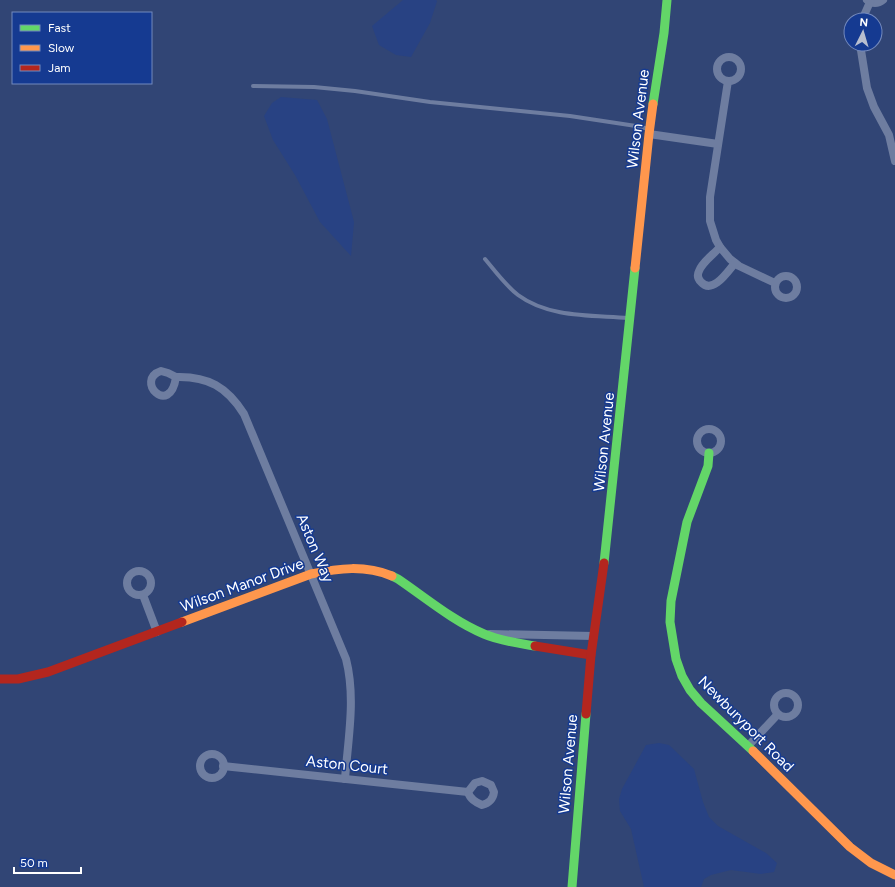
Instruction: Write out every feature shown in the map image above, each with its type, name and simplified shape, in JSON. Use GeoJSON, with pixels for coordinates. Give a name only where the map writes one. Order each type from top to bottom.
{"type":"FeatureCollection","features":[{"type":"Feature","properties":{"kind":"street","name":"Wilson Avenue"},"geometry":{"type":"LineString","coordinates":[[572,887],[591,655],[603,577],[649,132],[664,33],[667,0]]}},
{"type":"Feature","properties":{"kind":"street"},"geometry":{"type":"LineString","coordinates":[[865,12],[869,1],[877,3],[883,0]]}},
{"type":"Feature","properties":{"kind":"street"},"geometry":{"type":"LineString","coordinates":[[861,52],[867,88],[874,107],[889,135],[895,161]]}},
{"type":"Feature","properties":{"kind":"street"},"geometry":{"type":"LineString","coordinates":[[728,81],[710,198],[709,214],[712,228],[720,247],[735,263],[763,278],[775,282]]}},
{"type":"Feature","properties":{"kind":"street"},"geometry":{"type":"LineString","coordinates":[[649,132],[718,144]]}},
{"type":"Feature","properties":{"kind":"street"},"geometry":{"type":"LineString","coordinates":[[720,247],[699,270],[698,277],[702,284],[707,286],[715,285],[735,263]]}},
{"type":"Feature","properties":{"kind":"street","name":"Aston Way"},"geometry":{"type":"LineString","coordinates":[[176,376],[190,376],[203,379],[227,392],[244,414],[346,659],[350,674],[352,700],[345,779]]}},
{"type":"Feature","properties":{"kind":"street","name":"Newburyport Road"},"geometry":{"type":"LineString","coordinates":[[709,453],[708,466],[687,522],[671,601],[670,622],[676,659],[682,676],[690,690],[701,703],[748,746],[850,847],[871,863],[895,875]]}},
{"type":"Feature","properties":{"kind":"street","name":"Wilson Manor Drive"},"geometry":{"type":"LineString","coordinates":[[0,678],[6,679],[31,676],[48,672],[311,574],[333,568],[367,568],[387,574],[398,579],[465,625],[483,634],[509,642],[591,655]]}},
{"type":"Feature","properties":{"kind":"street"},"geometry":{"type":"LineString","coordinates":[[143,595],[157,632]]}},
{"type":"Feature","properties":{"kind":"street","name":"Wilson Manor Drive"},"geometry":{"type":"LineString","coordinates":[[483,634],[594,636]]}},
{"type":"Feature","properties":{"kind":"street"},"geometry":{"type":"LineString","coordinates":[[748,746],[778,714]]}},
{"type":"Feature","properties":{"kind":"street","name":"Aston Court"},"geometry":{"type":"LineString","coordinates":[[223,766],[468,792]]}},
{"type":"Feature","properties":{"kind":"lane"},"geometry":{"type":"LineString","coordinates":[[253,86],[314,87],[430,102],[570,116],[636,126],[649,132]]}},
{"type":"Feature","properties":{"kind":"lane"},"geometry":{"type":"LineString","coordinates":[[485,258],[504,282],[518,295],[533,304],[558,312],[630,318]]}},
{"type":"Feature","properties":{"kind":"water"},"geometry":{"type":"Polygon","coordinates":[[[403,0],[437,1],[430,23],[411,57],[396,55],[379,45],[372,26],[403,0]]]}},
{"type":"Feature","properties":{"kind":"water"},"geometry":{"type":"Polygon","coordinates":[[[281,97],[317,100],[327,119],[354,222],[351,256],[320,222],[295,175],[273,140],[264,116],[272,103],[281,97]]]}},
{"type":"Feature","properties":{"kind":"water"},"geometry":{"type":"Polygon","coordinates":[[[659,743],[669,745],[694,769],[703,802],[709,817],[718,826],[766,853],[777,863],[774,872],[761,874],[731,870],[711,875],[704,879],[701,887],[644,887],[631,829],[620,811],[619,799],[622,789],[646,745],[659,743]]]}},
{"type":"Feature","properties":{"kind":"traffic: fast"},"geometry":{"type":"LineString","coordinates":[[653,104],[664,33],[667,0]]}},
{"type":"Feature","properties":{"kind":"traffic: fast"},"geometry":{"type":"LineString","coordinates":[[604,563],[635,268]]}},
{"type":"Feature","properties":{"kind":"traffic: fast"},"geometry":{"type":"LineString","coordinates":[[709,453],[708,466],[687,522],[671,601],[670,622],[676,659],[682,676],[690,690],[701,703],[753,751]]}},
{"type":"Feature","properties":{"kind":"traffic: fast"},"geometry":{"type":"LineString","coordinates":[[392,576],[461,623],[473,629],[509,642],[535,646]]}},
{"type":"Feature","properties":{"kind":"traffic: fast"},"geometry":{"type":"LineString","coordinates":[[572,887],[586,714]]}},
{"type":"Feature","properties":{"kind":"traffic: slow"},"geometry":{"type":"LineString","coordinates":[[635,268],[653,104]]}},
{"type":"Feature","properties":{"kind":"traffic: slow"},"geometry":{"type":"LineString","coordinates":[[182,622],[311,574],[342,569],[362,569],[372,570],[392,576]]}},
{"type":"Feature","properties":{"kind":"traffic: slow"},"geometry":{"type":"LineString","coordinates":[[753,751],[850,847],[871,863],[895,875]]}},
{"type":"Feature","properties":{"kind":"traffic: jam"},"geometry":{"type":"LineString","coordinates":[[586,714],[591,655],[604,563]]}},
{"type":"Feature","properties":{"kind":"traffic: jam"},"geometry":{"type":"LineString","coordinates":[[0,679],[18,679],[48,672],[182,622]]}},
{"type":"Feature","properties":{"kind":"traffic: jam"},"geometry":{"type":"LineString","coordinates":[[535,646],[591,655]]}}]}
